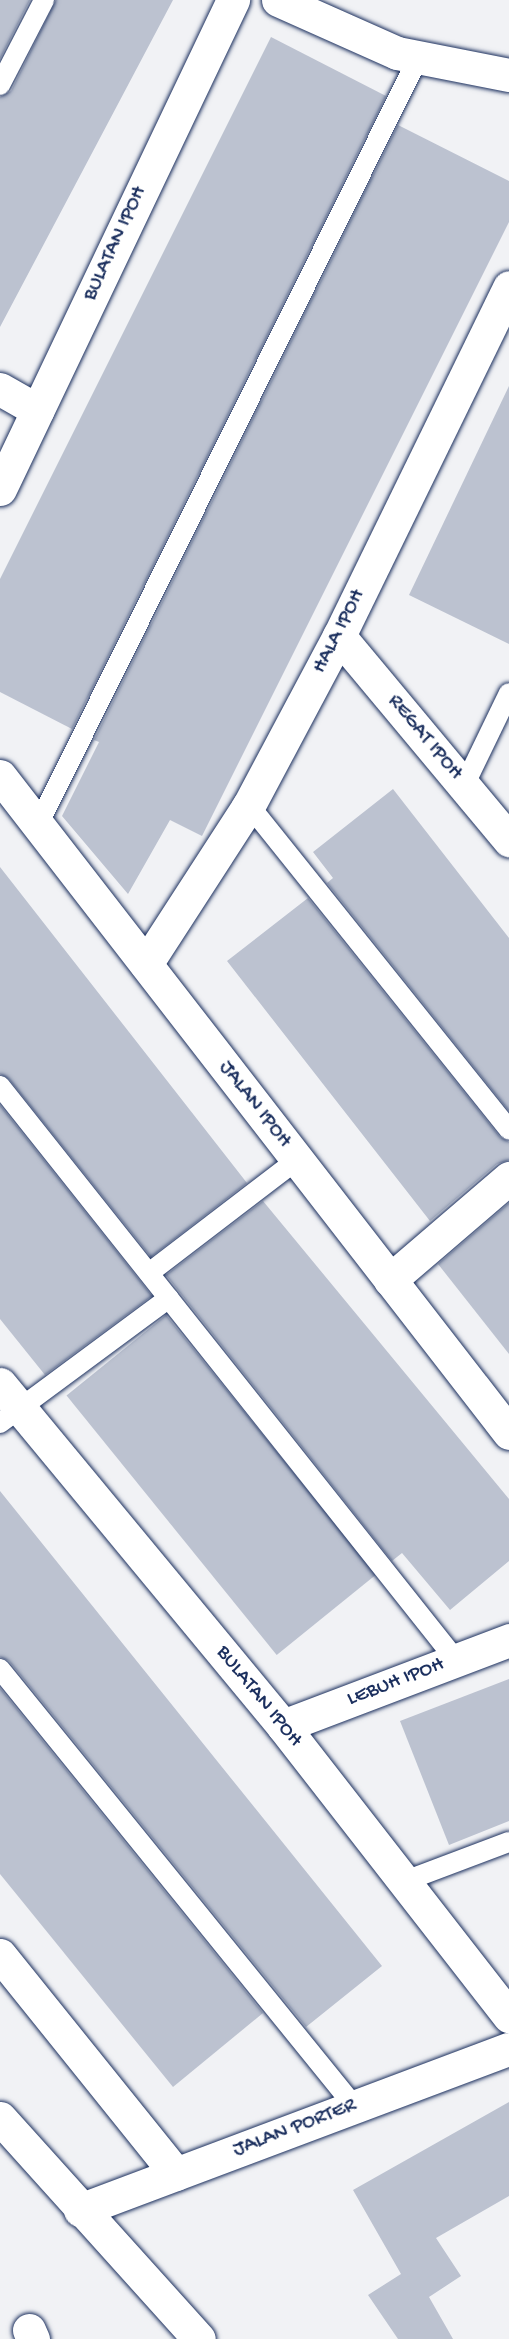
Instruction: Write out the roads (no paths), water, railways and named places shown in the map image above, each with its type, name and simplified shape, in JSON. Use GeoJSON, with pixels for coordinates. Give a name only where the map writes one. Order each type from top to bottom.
{"type":"FeatureCollection","features":[{"type":"Feature","properties":{"kind":"street","name":"BULATAN IPOH"},"geometry":{"type":"LineString","coordinates":[[0,489],[233,0]]}},
{"type":"Feature","properties":{"kind":"street"},"geometry":{"type":"LineString","coordinates":[[278,0],[418,58],[509,75]]}},
{"type":"Feature","properties":{"kind":"street","name":"HALA IPOH"},"geometry":{"type":"LineString","coordinates":[[146,964],[249,805],[339,636],[509,287]]}},
{"type":"Feature","properties":{"kind":"street"},"geometry":{"type":"LineString","coordinates":[[0,390],[37,410]]}},
{"type":"Feature","properties":{"kind":"street","name":"REGAT IPOH"},"geometry":{"type":"LineString","coordinates":[[339,636],[509,840]]}},
{"type":"Feature","properties":{"kind":"street","name":"JALAN IPOH"},"geometry":{"type":"LineString","coordinates":[[0,776],[509,1433]]}},
{"type":"Feature","properties":{"kind":"street"},"geometry":{"type":"LineString","coordinates":[[390,1280],[509,1178]]}},
{"type":"Feature","properties":{"kind":"street","name":"BULATAN IPOH"},"geometry":{"type":"LineString","coordinates":[[6,1405],[283,1726],[509,2016]]}},
{"type":"Feature","properties":{"kind":"street","name":"LEBUH IPOH"},"geometry":{"type":"LineString","coordinates":[[283,1726],[509,1640]]}},
{"type":"Feature","properties":{"kind":"street"},"geometry":{"type":"LineString","coordinates":[[0,1955],[176,2174]]}},
{"type":"Feature","properties":{"kind":"street","name":"JALAN PORTER"},"geometry":{"type":"LineString","coordinates":[[80,2210],[509,2049]]}},
{"type":"Feature","properties":{"kind":"street"},"geometry":{"type":"LineString","coordinates":[[4,2132],[80,2210],[189,2335]]}},
{"type":"Feature","properties":{"kind":"lane"},"geometry":{"type":"LineString","coordinates":[[0,86],[44,0]]}},
{"type":"Feature","properties":{"kind":"lane"},"geometry":{"type":"LineString","coordinates":[[38,825],[418,58]]}},
{"type":"Feature","properties":{"kind":"lane"},"geometry":{"type":"LineString","coordinates":[[464,786],[509,693]]}},
{"type":"Feature","properties":{"kind":"lane"},"geometry":{"type":"LineString","coordinates":[[249,805],[509,1130]]}},
{"type":"Feature","properties":{"kind":"lane"},"geometry":{"type":"LineString","coordinates":[[0,1086],[456,1660]]}},
{"type":"Feature","properties":{"kind":"lane"},"geometry":{"type":"LineString","coordinates":[[149,1272],[297,1160]]}},
{"type":"Feature","properties":{"kind":"lane"},"geometry":{"type":"LineString","coordinates":[[6,1405],[168,1298]]}},
{"type":"Feature","properties":{"kind":"lane"},"geometry":{"type":"LineString","coordinates":[[0,1668],[355,2107]]}},
{"type":"Feature","properties":{"kind":"lane"},"geometry":{"type":"LineString","coordinates":[[405,1881],[509,1842]]}}]}
